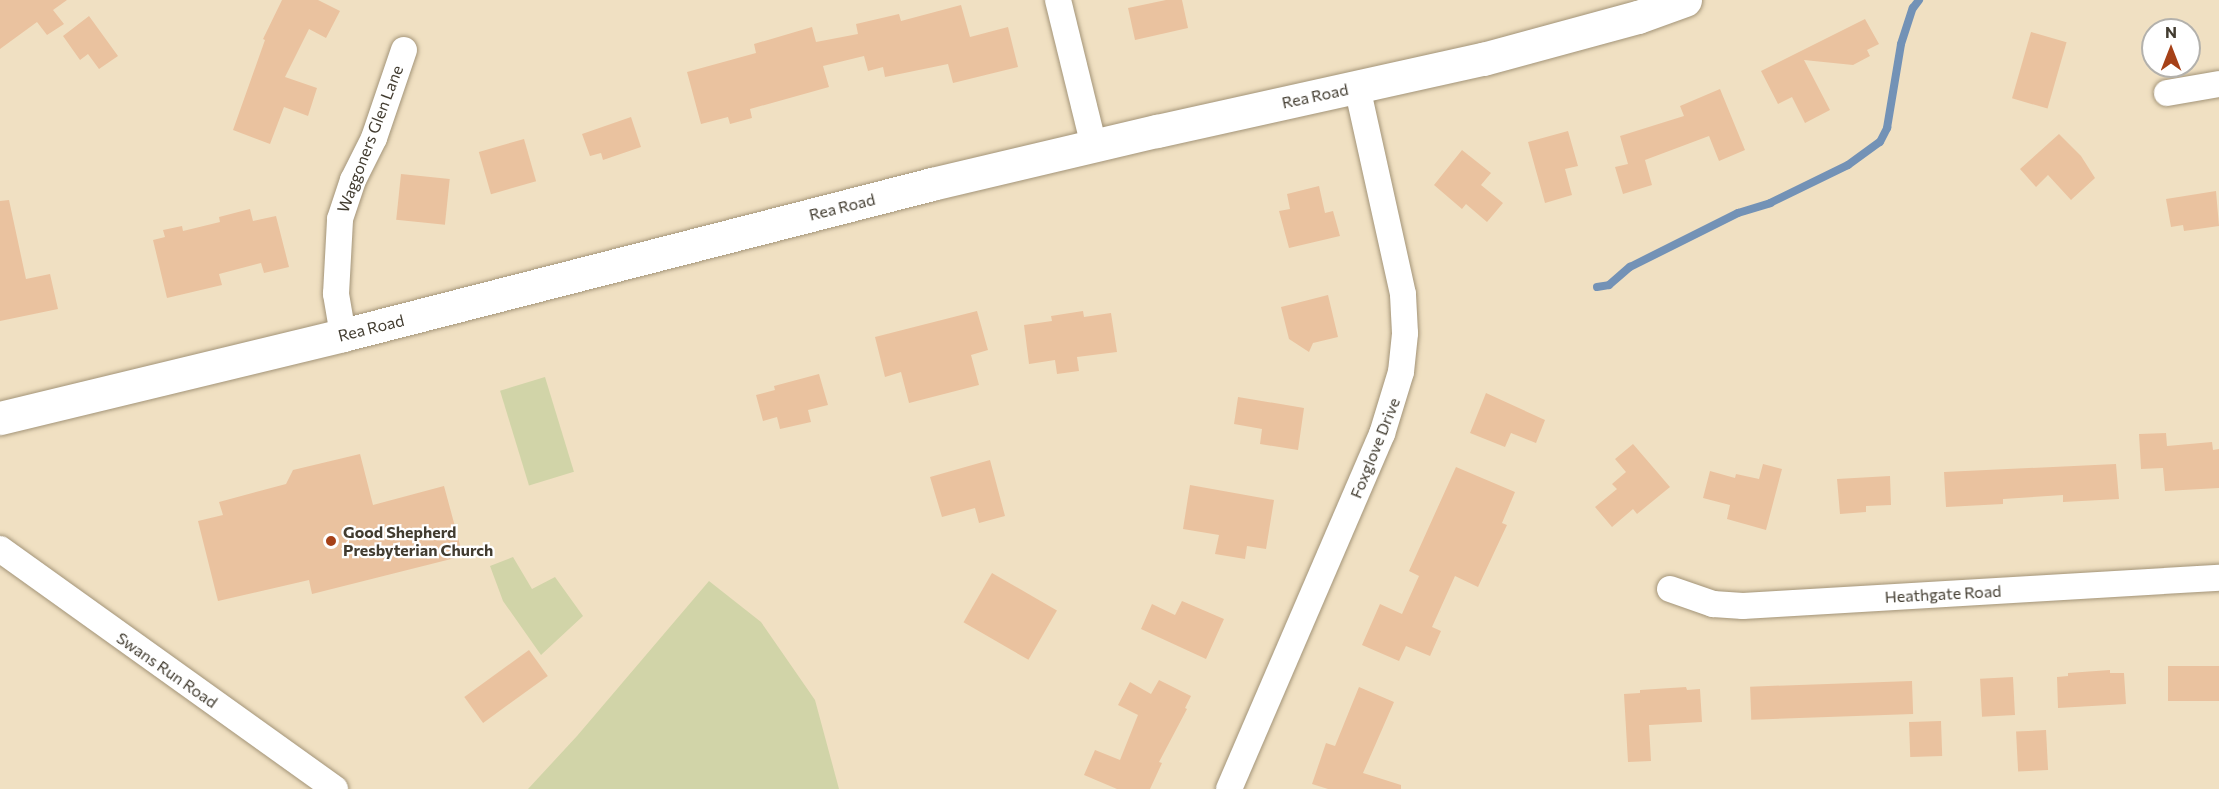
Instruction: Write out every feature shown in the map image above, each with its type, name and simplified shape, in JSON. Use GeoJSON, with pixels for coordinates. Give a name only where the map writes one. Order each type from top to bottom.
{"type":"FeatureCollection","features":[{"type":"Feature","properties":{"kind":"main road","name":"Rea Road"},"geometry":{"type":"LineString","coordinates":[[0,418],[344,335],[932,184],[1483,59],[1638,17],[1685,0]]}},
{"type":"Feature","properties":{"kind":"street"},"geometry":{"type":"LineString","coordinates":[[1058,0],[1094,147]]}},
{"type":"Feature","properties":{"kind":"street","name":"Waggoners Glen Lane"},"geometry":{"type":"LineString","coordinates":[[344,335],[336,294],[340,219],[353,180],[374,138],[404,50]]}},
{"type":"Feature","properties":{"kind":"street"},"geometry":{"type":"LineString","coordinates":[[2167,93],[2219,84]]}},
{"type":"Feature","properties":{"kind":"street","name":"Foxglove Drive"},"geometry":{"type":"LineString","coordinates":[[1229,789],[1378,444],[1401,372],[1405,333],[1403,294],[1357,87]]}},
{"type":"Feature","properties":{"kind":"street","name":"Swans Run Road"},"geometry":{"type":"LineString","coordinates":[[0,549],[335,789]]}},
{"type":"Feature","properties":{"kind":"street","name":"Heathgate Road"},"geometry":{"type":"LineString","coordinates":[[1670,589],[1684,596],[1713,604],[1743,606],[2219,578]]}},
{"type":"Feature","properties":{"kind":"green space"},"geometry":{"type":"Polygon","coordinates":[[[545,377],[574,472],[529,485],[500,391],[545,377]]]}},
{"type":"Feature","properties":{"kind":"green space"},"geometry":{"type":"Polygon","coordinates":[[[513,557],[532,589],[555,577],[583,616],[541,655],[503,601],[490,566],[513,557]]]}},
{"type":"Feature","properties":{"kind":"green space"},"geometry":{"type":"Polygon","coordinates":[[[709,581],[761,622],[815,700],[839,789],[528,789],[577,736],[709,581]]]}},
{"type":"Feature","properties":{"kind":"building"},"geometry":{"type":"Polygon","coordinates":[[[0,0],[67,0],[53,10],[64,24],[47,35],[37,22],[0,49],[0,0]]]}},
{"type":"Feature","properties":{"kind":"building"},"geometry":{"type":"Polygon","coordinates":[[[282,0],[318,0],[340,11],[326,38],[309,29],[285,77],[317,88],[308,116],[284,107],[270,144],[233,130],[265,40],[263,39],[282,0]]]}},
{"type":"Feature","properties":{"kind":"building"},"geometry":{"type":"Polygon","coordinates":[[[1166,0],[1182,0],[1188,28],[1135,40],[1128,8],[1166,0]]]}},
{"type":"Feature","properties":{"kind":"building"},"geometry":{"type":"Polygon","coordinates":[[[961,5],[970,37],[1008,27],[1018,67],[953,83],[948,64],[885,77],[883,67],[868,71],[864,56],[823,66],[829,87],[750,109],[752,118],[730,124],[728,117],[701,124],[687,72],[756,53],[754,44],[812,27],[816,42],[858,34],[856,24],[899,14],[901,21],[961,5]]]}},
{"type":"Feature","properties":{"kind":"building"},"geometry":{"type":"Polygon","coordinates":[[[89,16],[118,56],[99,69],[88,54],[80,60],[63,36],[89,16]]]}},
{"type":"Feature","properties":{"kind":"building"},"geometry":{"type":"Polygon","coordinates":[[[1865,19],[1879,44],[1867,50],[1870,56],[1853,65],[1804,60],[1830,110],[1805,123],[1792,97],[1778,104],[1761,71],[1865,19]]]}},
{"type":"Feature","properties":{"kind":"building"},"geometry":{"type":"Polygon","coordinates":[[[2031,32],[2067,42],[2048,109],[2012,98],[2031,32]]]}},
{"type":"Feature","properties":{"kind":"building"},"geometry":{"type":"Polygon","coordinates":[[[1720,89],[1745,150],[1719,161],[1709,136],[1645,160],[1652,185],[1623,194],[1615,167],[1628,164],[1620,136],[1684,116],[1680,106],[1720,89]]]}},
{"type":"Feature","properties":{"kind":"building"},"geometry":{"type":"Polygon","coordinates":[[[631,117],[641,147],[603,160],[601,153],[590,156],[582,134],[631,117]]]}},
{"type":"Feature","properties":{"kind":"building"},"geometry":{"type":"Polygon","coordinates":[[[1568,131],[1578,166],[1565,169],[1572,195],[1545,203],[1528,142],[1568,131]]]}},
{"type":"Feature","properties":{"kind":"building"},"geometry":{"type":"Polygon","coordinates":[[[2059,134],[2081,156],[2095,178],[2071,200],[2048,175],[2036,187],[2020,169],[2059,134]]]}},
{"type":"Feature","properties":{"kind":"building"},"geometry":{"type":"Polygon","coordinates":[[[524,139],[536,181],[491,194],[479,152],[524,139]]]}},
{"type":"Feature","properties":{"kind":"building"},"geometry":{"type":"Polygon","coordinates":[[[1462,150],[1491,173],[1481,185],[1503,203],[1487,222],[1466,204],[1462,209],[1434,185],[1462,150]]]}},
{"type":"Feature","properties":{"kind":"building"},"geometry":{"type":"Polygon","coordinates":[[[401,174],[450,179],[445,225],[396,220],[401,174]]]}},
{"type":"Feature","properties":{"kind":"building"},"geometry":{"type":"Polygon","coordinates":[[[1319,186],[1325,213],[1333,211],[1340,236],[1289,248],[1279,211],[1290,209],[1287,194],[1319,186]]]}},
{"type":"Feature","properties":{"kind":"building"},"geometry":{"type":"Polygon","coordinates":[[[2216,191],[2219,226],[2184,231],[2183,225],[2171,227],[2166,199],[2216,191]]]}},
{"type":"Feature","properties":{"kind":"building"},"geometry":{"type":"Polygon","coordinates":[[[9,200],[26,279],[50,274],[58,309],[0,321],[0,201],[9,200]]]}},
{"type":"Feature","properties":{"kind":"building"},"geometry":{"type":"Polygon","coordinates":[[[250,209],[253,221],[276,216],[289,267],[264,273],[261,263],[219,274],[222,285],[167,298],[153,240],[165,237],[163,230],[182,226],[183,231],[220,222],[219,217],[250,209]]]}},
{"type":"Feature","properties":{"kind":"building"},"geometry":{"type":"Polygon","coordinates":[[[1328,295],[1338,337],[1313,343],[1309,352],[1289,339],[1281,307],[1328,295]]]}},
{"type":"Feature","properties":{"kind":"building"},"geometry":{"type":"Polygon","coordinates":[[[977,311],[988,350],[971,355],[979,385],[909,403],[901,372],[885,377],[875,337],[977,311]]]}},
{"type":"Feature","properties":{"kind":"building"},"geometry":{"type":"Polygon","coordinates":[[[1083,311],[1084,317],[1111,313],[1117,352],[1077,357],[1079,371],[1057,374],[1055,360],[1029,364],[1024,325],[1052,321],[1051,316],[1083,311]]]}},
{"type":"Feature","properties":{"kind":"building"},"geometry":{"type":"Polygon","coordinates":[[[819,374],[828,405],[808,410],[811,422],[780,429],[777,417],[763,421],[756,395],[775,390],[774,386],[819,374]]]}},
{"type":"Feature","properties":{"kind":"building"},"geometry":{"type":"Polygon","coordinates":[[[1486,393],[1545,420],[1536,443],[1511,433],[1505,447],[1470,433],[1486,393]]]}},
{"type":"Feature","properties":{"kind":"building"},"geometry":{"type":"Polygon","coordinates":[[[1238,397],[1304,408],[1298,450],[1260,444],[1262,429],[1234,424],[1238,397]]]}},
{"type":"Feature","properties":{"kind":"building"},"geometry":{"type":"Polygon","coordinates":[[[2166,433],[2167,446],[2212,442],[2213,450],[2219,449],[2219,488],[2165,491],[2163,468],[2141,469],[2139,434],[2166,433]]]}},
{"type":"Feature","properties":{"kind":"building"},"geometry":{"type":"Polygon","coordinates":[[[1633,444],[1670,487],[1637,514],[1633,509],[1612,527],[1595,507],[1617,489],[1612,484],[1626,472],[1615,459],[1633,444]]]}},
{"type":"Feature","properties":{"kind":"building","name":"Good Shepherd Presbyterian Church"},"geometry":{"type":"Polygon","coordinates":[[[360,454],[373,505],[444,486],[463,556],[312,594],[309,580],[218,601],[198,521],[223,515],[219,502],[286,484],[293,470],[360,454]]]}},
{"type":"Feature","properties":{"kind":"building"},"geometry":{"type":"Polygon","coordinates":[[[990,460],[1005,516],[979,523],[975,508],[942,517],[930,477],[990,460]]]}},
{"type":"Feature","properties":{"kind":"building"},"geometry":{"type":"Polygon","coordinates":[[[1763,464],[1782,469],[1766,530],[1727,519],[1730,505],[1703,498],[1710,471],[1735,478],[1736,474],[1759,479],[1763,464]]]}},
{"type":"Feature","properties":{"kind":"building"},"geometry":{"type":"Polygon","coordinates":[[[2116,464],[2119,499],[2063,502],[2063,495],[2003,499],[2003,504],[1946,507],[1944,472],[2116,464]]]}},
{"type":"Feature","properties":{"kind":"building"},"geometry":{"type":"Polygon","coordinates":[[[1456,467],[1515,492],[1502,523],[1507,525],[1478,587],[1455,576],[1432,627],[1441,631],[1430,656],[1406,646],[1399,661],[1362,645],[1380,604],[1402,614],[1419,576],[1409,571],[1456,467]]]}},
{"type":"Feature","properties":{"kind":"building"},"geometry":{"type":"Polygon","coordinates":[[[1890,476],[1891,505],[1866,506],[1866,512],[1840,514],[1837,479],[1890,476]]]}},
{"type":"Feature","properties":{"kind":"building"},"geometry":{"type":"Polygon","coordinates":[[[1190,485],[1274,500],[1266,549],[1247,546],[1245,559],[1215,554],[1219,535],[1183,529],[1190,485]]]}},
{"type":"Feature","properties":{"kind":"building"},"geometry":{"type":"Polygon","coordinates":[[[992,573],[1057,610],[1028,660],[964,622],[992,573]]]}},
{"type":"Feature","properties":{"kind":"building"},"geometry":{"type":"Polygon","coordinates":[[[1182,601],[1224,619],[1206,659],[1141,629],[1152,604],[1175,615],[1182,601]]]}},
{"type":"Feature","properties":{"kind":"building"},"geometry":{"type":"Polygon","coordinates":[[[529,650],[548,676],[483,723],[464,697],[529,650]]]}},
{"type":"Feature","properties":{"kind":"building"},"geometry":{"type":"Polygon","coordinates":[[[2168,666],[2219,666],[2219,701],[2168,701],[2168,666]]]}},
{"type":"Feature","properties":{"kind":"building"},"geometry":{"type":"Polygon","coordinates":[[[2110,670],[2110,673],[2124,673],[2126,704],[2058,708],[2057,677],[2068,676],[2068,673],[2110,670]]]}},
{"type":"Feature","properties":{"kind":"building"},"geometry":{"type":"Polygon","coordinates":[[[2013,677],[2015,715],[1982,717],[1980,679],[2013,677]]]}},
{"type":"Feature","properties":{"kind":"building"},"geometry":{"type":"Polygon","coordinates":[[[1159,680],[1191,696],[1185,708],[1187,709],[1159,762],[1162,763],[1150,789],[1117,789],[1084,775],[1095,750],[1120,760],[1138,715],[1118,705],[1130,682],[1151,694],[1159,680]]]}},
{"type":"Feature","properties":{"kind":"building"},"geometry":{"type":"Polygon","coordinates":[[[1912,681],[1913,714],[1751,720],[1750,687],[1912,681]]]}},
{"type":"Feature","properties":{"kind":"building"},"geometry":{"type":"Polygon","coordinates":[[[1359,687],[1394,702],[1363,773],[1401,785],[1401,789],[1328,789],[1312,784],[1326,743],[1335,746],[1359,687]]]}},
{"type":"Feature","properties":{"kind":"building"},"geometry":{"type":"Polygon","coordinates":[[[1686,687],[1687,690],[1700,689],[1702,722],[1649,725],[1651,761],[1628,762],[1624,694],[1640,693],[1640,690],[1686,687]]]}},
{"type":"Feature","properties":{"kind":"building"},"geometry":{"type":"Polygon","coordinates":[[[1941,721],[1942,756],[1910,757],[1909,722],[1941,721]]]}},
{"type":"Feature","properties":{"kind":"building"},"geometry":{"type":"Polygon","coordinates":[[[2046,730],[2048,770],[2018,772],[2016,732],[2046,730]]]}},
{"type":"Feature","properties":{"kind":"waterway"},"geometry":{"type":"LineString","coordinates":[[1597,287],[1609,285],[1630,267],[1738,213],[1770,203],[1848,165],[1880,142],[1887,128],[1901,44],[1913,8],[1919,0]]}},
{"type":"Feature","properties":{"kind":"place","name":"Good Shepherd Presbyterian Church"},"geometry":{"type":"Point","coordinates":[331,541]}}]}
